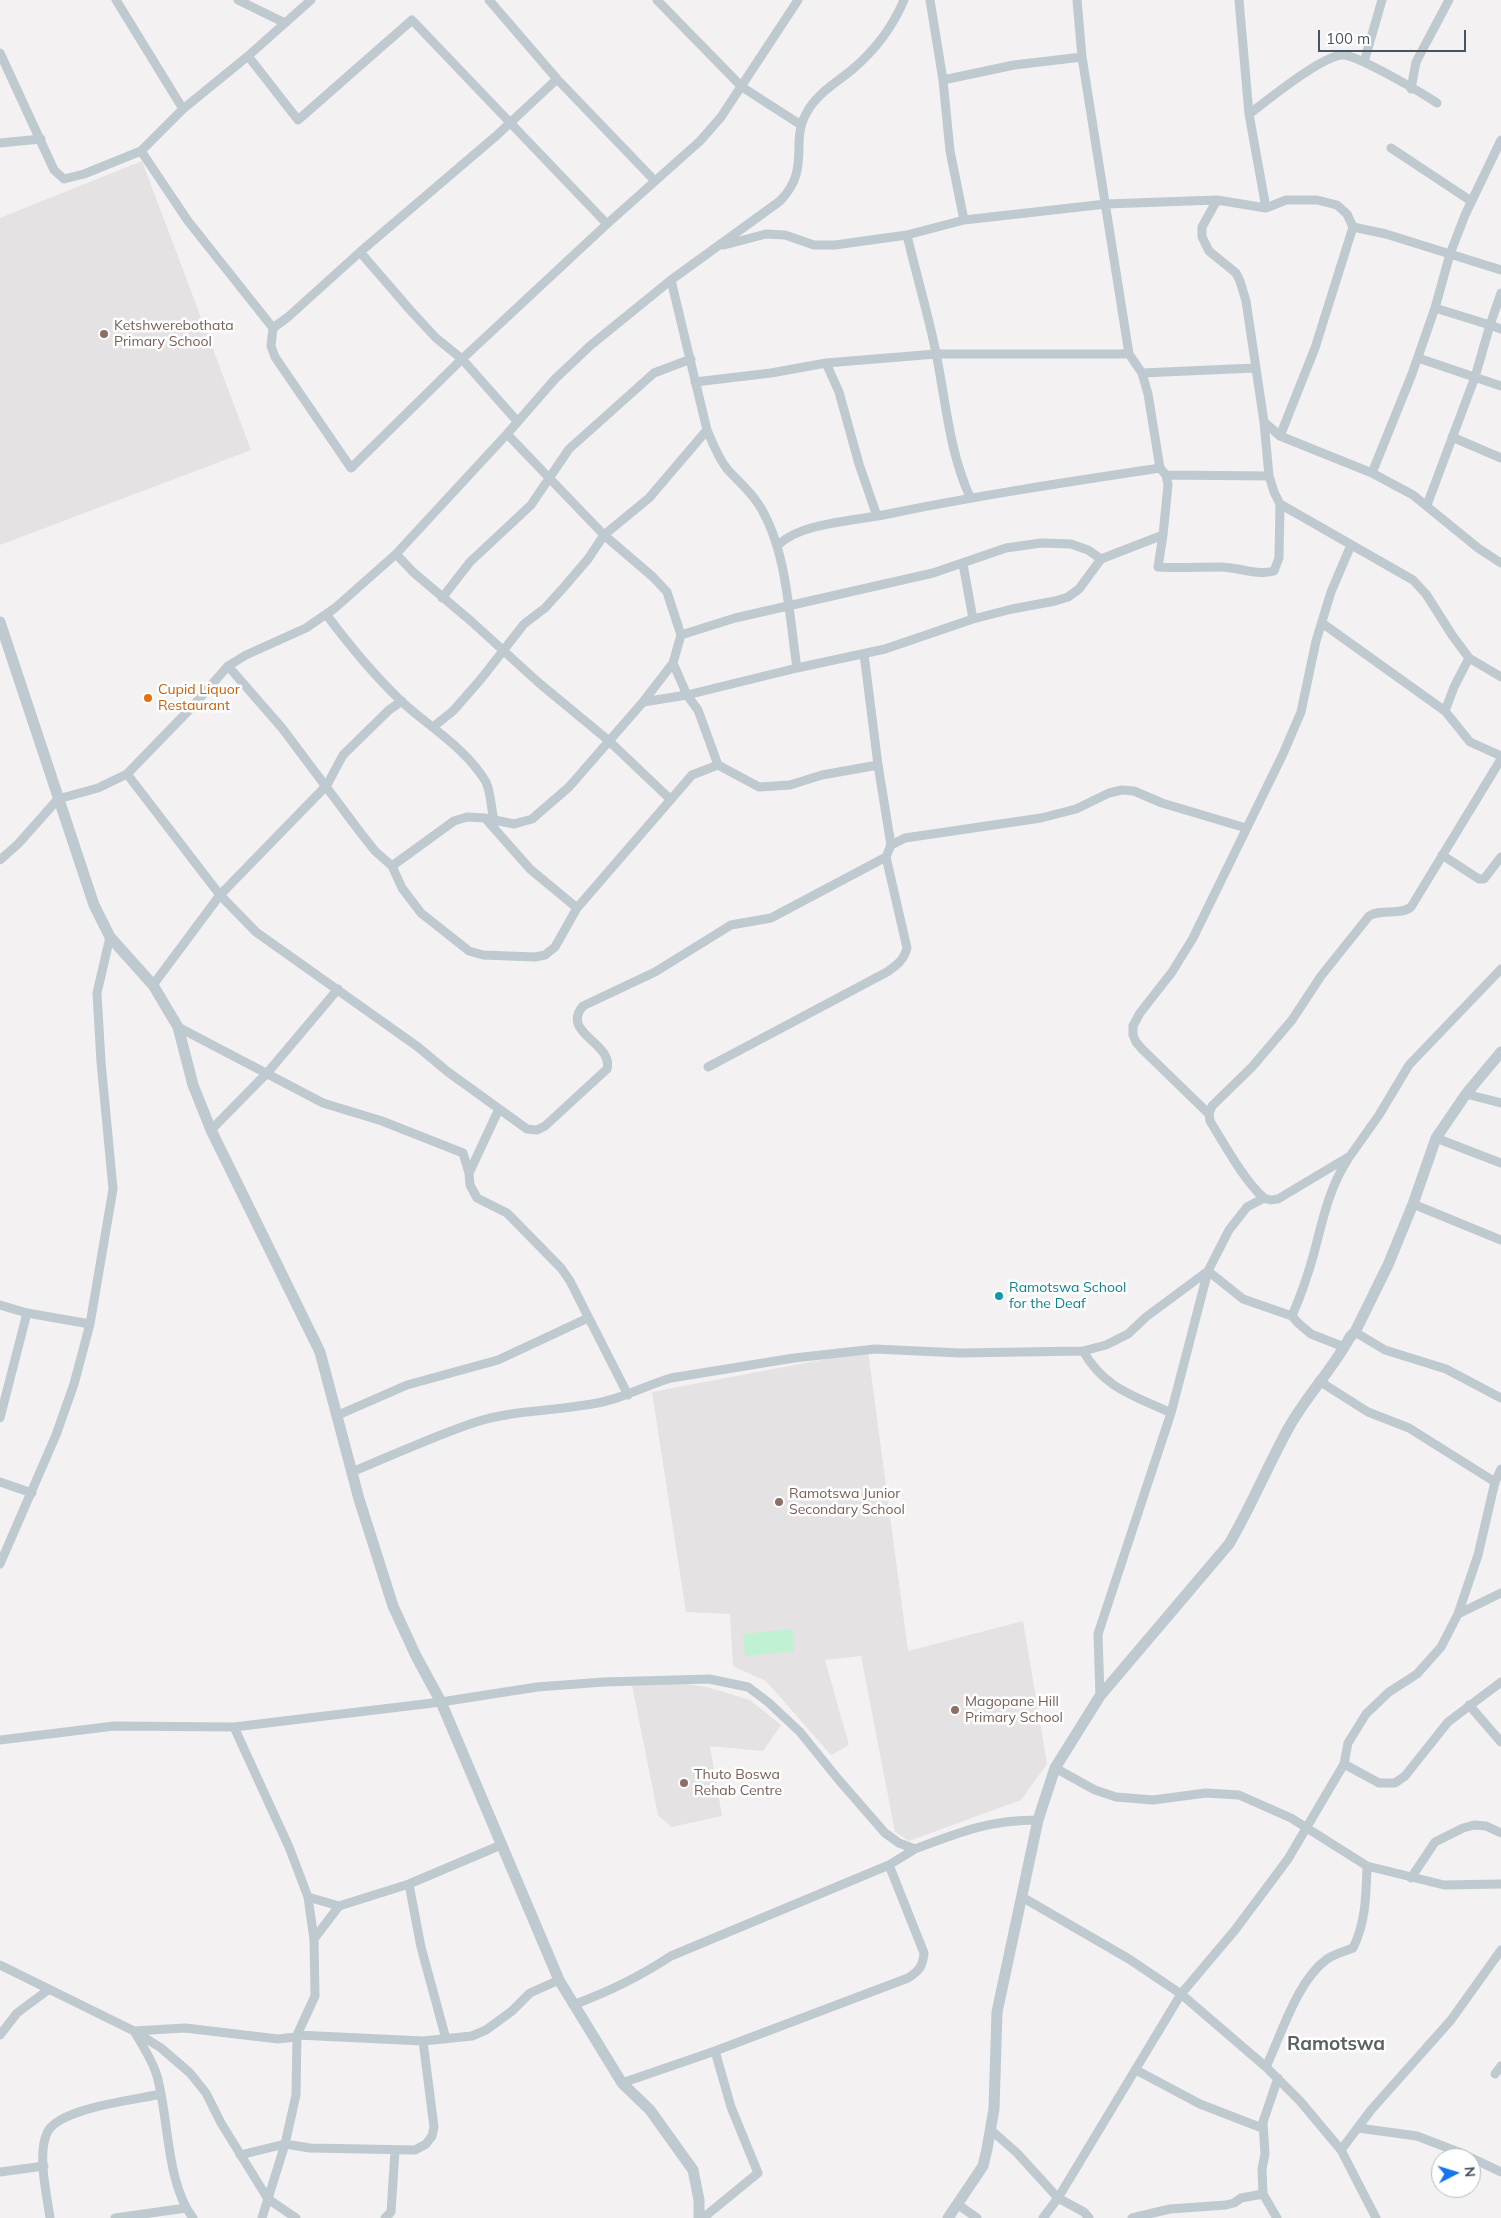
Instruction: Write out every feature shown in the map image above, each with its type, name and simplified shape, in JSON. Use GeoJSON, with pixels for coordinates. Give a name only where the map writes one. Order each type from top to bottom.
{"type":"FeatureCollection","features":[{"type":"Feature","properties":{"kind":"street"},"geometry":{"type":"LineString","coordinates":[[116,0],[183,109]]}},
{"type":"Feature","properties":{"kind":"street"},"geometry":{"type":"LineString","coordinates":[[238,0],[285,22]]}},
{"type":"Feature","properties":{"kind":"street"},"geometry":{"type":"LineString","coordinates":[[0,53],[54,170],[64,179],[84,174],[141,151],[183,109],[248,56],[311,0]]}},
{"type":"Feature","properties":{"kind":"street"},"geometry":{"type":"LineString","coordinates":[[489,0],[557,79],[655,181]]}},
{"type":"Feature","properties":{"kind":"street"},"geometry":{"type":"LineString","coordinates":[[657,0],[742,87],[801,125]]}},
{"type":"Feature","properties":{"kind":"street"},"geometry":{"type":"LineString","coordinates":[[557,79],[509,124],[360,252],[331,280],[273,328],[271,346],[275,357],[351,468],[462,359],[607,224],[700,142],[721,117],[742,87],[798,0]]}},
{"type":"Feature","properties":{"kind":"street"},"geometry":{"type":"LineString","coordinates":[[0,860],[18,844],[58,799],[98,788],[127,774],[186,714],[228,666],[246,655],[306,628],[326,614],[396,554],[555,379],[584,352],[671,280],[755,220],[790,191],[797,176],[801,125],[806,112],[816,98],[854,68],[879,44],[899,12],[904,0]]}},
{"type":"Feature","properties":{"kind":"street"},"geometry":{"type":"LineString","coordinates":[[930,0],[950,151],[964,220]]}},
{"type":"Feature","properties":{"kind":"street"},"geometry":{"type":"LineString","coordinates":[[1078,0],[1082,57],[1130,354],[1142,373],[1163,471],[1168,485],[1164,535],[1158,567],[1221,567],[1266,574],[1274,571],[1279,558],[1280,504],[1269,476],[1264,422],[1246,301],[1236,273],[1209,251],[1202,237],[1202,227],[1217,200]]}},
{"type":"Feature","properties":{"kind":"street"},"geometry":{"type":"LineString","coordinates":[[1239,0],[1249,114],[1266,208]]}},
{"type":"Feature","properties":{"kind":"street"},"geometry":{"type":"LineString","coordinates":[[1364,62],[1382,0]]}},
{"type":"Feature","properties":{"kind":"street"},"geometry":{"type":"LineString","coordinates":[[1411,88],[1416,62],[1449,0]]}},
{"type":"Feature","properties":{"kind":"street"},"geometry":{"type":"LineString","coordinates":[[248,56],[298,120],[412,20],[509,124],[607,224]]}},
{"type":"Feature","properties":{"kind":"street"},"geometry":{"type":"LineString","coordinates":[[1249,114],[1332,57],[1344,55],[1364,62],[1437,102]]}},
{"type":"Feature","properties":{"kind":"street"},"geometry":{"type":"LineString","coordinates":[[942,80],[1014,65],[1082,57]]}},
{"type":"Feature","properties":{"kind":"street"},"geometry":{"type":"LineString","coordinates":[[0,143],[41,139]]}},
{"type":"Feature","properties":{"kind":"street"},"geometry":{"type":"LineString","coordinates":[[1372,473],[1418,358],[1435,308],[1450,254],[1472,201],[1501,140]]}},
{"type":"Feature","properties":{"kind":"street"},"geometry":{"type":"LineString","coordinates":[[1391,148],[1472,201]]}},
{"type":"Feature","properties":{"kind":"street"},"geometry":{"type":"LineString","coordinates":[[141,151],[188,221],[273,328]]}},
{"type":"Feature","properties":{"kind":"street"},"geometry":{"type":"LineString","coordinates":[[715,248],[766,234],[785,235],[814,245],[824,246],[907,235],[964,220],[1106,204],[1217,200],[1266,208],[1286,200],[1317,200],[1337,205],[1347,214],[1352,228],[1314,348],[1280,436]]}},
{"type":"Feature","properties":{"kind":"street"},"geometry":{"type":"LineString","coordinates":[[1352,228],[1386,234],[1501,270]]}},
{"type":"Feature","properties":{"kind":"street"},"geometry":{"type":"LineString","coordinates":[[907,235],[936,354],[948,428],[962,480],[970,497]]}},
{"type":"Feature","properties":{"kind":"street"},"geometry":{"type":"LineString","coordinates":[[360,252],[424,325],[462,359],[517,421]]}},
{"type":"Feature","properties":{"kind":"street"},"geometry":{"type":"LineString","coordinates":[[671,280],[707,430],[716,452],[728,470],[744,485],[759,505],[778,545],[797,668]]}},
{"type":"Feature","properties":{"kind":"street"},"geometry":{"type":"LineString","coordinates":[[1427,505],[1475,377],[1501,293]]}},
{"type":"Feature","properties":{"kind":"street"},"geometry":{"type":"LineString","coordinates":[[1435,308],[1501,329]]}},
{"type":"Feature","properties":{"kind":"street"},"geometry":{"type":"LineString","coordinates":[[695,382],[771,373],[826,363],[936,354],[1130,354]]}},
{"type":"Feature","properties":{"kind":"street"},"geometry":{"type":"LineString","coordinates":[[1418,358],[1501,386]]}},
{"type":"Feature","properties":{"kind":"street"},"geometry":{"type":"LineString","coordinates":[[442,598],[470,562],[531,505],[550,480],[569,449],[654,373],[691,359]]}},
{"type":"Feature","properties":{"kind":"street"},"geometry":{"type":"LineString","coordinates":[[826,363],[839,392],[859,464],[877,516]]}},
{"type":"Feature","properties":{"kind":"street"},"geometry":{"type":"LineString","coordinates":[[1142,373],[1255,368]]}},
{"type":"Feature","properties":{"kind":"street"},"geometry":{"type":"LineString","coordinates":[[1264,422],[1280,436],[1372,473],[1427,505],[1478,548],[1501,563]]}},
{"type":"Feature","properties":{"kind":"street"},"geometry":{"type":"LineString","coordinates":[[433,726],[459,704],[482,679],[502,650],[524,624],[545,608],[564,587],[588,559],[604,535],[650,498],[707,430]]}},
{"type":"Feature","properties":{"kind":"street"},"geometry":{"type":"LineString","coordinates":[[392,866],[454,821],[467,817],[514,824],[532,819],[569,787],[608,740],[644,702],[673,663],[681,635],[666,592],[653,577],[604,535],[507,434]]}},
{"type":"Feature","properties":{"kind":"street"},"geometry":{"type":"LineString","coordinates":[[1452,437],[1501,458]]}},
{"type":"Feature","properties":{"kind":"street"},"geometry":{"type":"LineString","coordinates":[[778,545],[786,538],[826,525],[970,497],[1163,471],[1269,476]]}},
{"type":"Feature","properties":{"kind":"street"},"geometry":{"type":"LineString","coordinates":[[1280,504],[1413,580],[1426,594],[1469,658],[1501,677]]}},
{"type":"Feature","properties":{"kind":"street"},"geometry":{"type":"LineString","coordinates":[[644,702],[687,695],[864,654],[923,637],[973,619],[1068,597],[1079,589],[1101,559],[1164,535]]}},
{"type":"Feature","properties":{"kind":"street"},"geometry":{"type":"LineString","coordinates":[[681,635],[735,618],[787,605],[934,573],[1006,548],[1041,543],[1071,544],[1088,550],[1101,559]]}},
{"type":"Feature","properties":{"kind":"street"},"geometry":{"type":"LineString","coordinates":[[1209,1114],[1142,1049],[1133,1035],[1133,1026],[1140,1013],[1172,972],[1193,938],[1222,882],[1246,828],[1259,807],[1300,712],[1331,592],[1351,545]]}},
{"type":"Feature","properties":{"kind":"street"},"geometry":{"type":"LineString","coordinates":[[396,554],[442,598],[608,740],[670,799]]}},
{"type":"Feature","properties":{"kind":"street"},"geometry":{"type":"LineString","coordinates":[[963,564],[973,619]]}},
{"type":"Feature","properties":{"kind":"street"},"geometry":{"type":"LineString","coordinates":[[326,614],[357,655],[402,701],[458,749],[479,772],[487,785],[489,819],[530,869],[577,908]]}},
{"type":"Feature","properties":{"kind":"street"},"geometry":{"type":"LineString","coordinates":[[0,622],[94,905],[110,937],[154,984],[178,1027],[193,1085],[211,1130],[320,1352],[359,1499],[393,1606],[416,1656],[441,1702],[559,1980],[572,2005],[622,2083],[650,2110],[693,2170],[699,2200],[699,2218]]}},
{"type":"Feature","properties":{"kind":"street"},"geometry":{"type":"LineString","coordinates":[[1322,622],[1445,711],[1470,742],[1501,758],[1411,907],[1407,910],[1381,911],[1369,916],[1321,976],[1292,1020],[1252,1067],[1212,1106],[1209,1114],[1210,1122],[1240,1168],[1264,1198],[1270,1200],[1278,1199],[1350,1156]]}},
{"type":"Feature","properties":{"kind":"street"},"geometry":{"type":"LineString","coordinates":[[708,1067],[887,972],[898,965],[905,955],[906,948],[886,857],[891,845],[878,765],[864,654]]}},
{"type":"Feature","properties":{"kind":"street"},"geometry":{"type":"LineString","coordinates":[[1445,711],[1454,687],[1469,658]]}},
{"type":"Feature","properties":{"kind":"street"},"geometry":{"type":"LineString","coordinates":[[673,663],[687,695],[698,710],[718,765],[759,787],[790,785],[822,775],[878,765]]}},
{"type":"Feature","properties":{"kind":"street"},"geometry":{"type":"LineString","coordinates":[[228,666],[282,728],[327,785],[375,851],[392,866],[402,888],[421,913],[469,951],[483,955],[535,957],[545,955],[555,946],[577,908],[670,799],[692,775],[718,765]]}},
{"type":"Feature","properties":{"kind":"street"},"geometry":{"type":"LineString","coordinates":[[154,984],[220,895],[327,785],[343,754],[389,710],[402,701]]}},
{"type":"Feature","properties":{"kind":"street"},"geometry":{"type":"LineString","coordinates":[[127,774],[220,895],[256,932],[338,989],[527,1129],[537,1130],[545,1126],[607,1069],[607,1056],[578,1027],[576,1017],[583,1006],[655,972],[731,925],[771,918],[886,857]]}},
{"type":"Feature","properties":{"kind":"street"},"geometry":{"type":"LineString","coordinates":[[891,845],[912,836],[1041,818],[1076,809],[1109,793],[1122,790],[1134,791],[1162,802],[1246,828]]}},
{"type":"Feature","properties":{"kind":"street"},"geometry":{"type":"LineString","coordinates":[[1442,855],[1479,879],[1484,879],[1501,858]]}},
{"type":"Feature","properties":{"kind":"street"},"geometry":{"type":"LineString","coordinates":[[0,1564],[32,1493],[74,1384],[90,1324],[113,1189],[101,1062],[98,993],[110,937]]}},
{"type":"Feature","properties":{"kind":"street"},"geometry":{"type":"LineString","coordinates":[[1292,1316],[1304,1286],[1326,1204],[1336,1178],[1379,1116],[1409,1065],[1501,969]]}},
{"type":"Feature","properties":{"kind":"street"},"geometry":{"type":"LineString","coordinates":[[211,1130],[268,1072],[338,989]]}},
{"type":"Feature","properties":{"kind":"street"},"geometry":{"type":"LineString","coordinates":[[178,1027],[268,1072],[323,1103],[382,1121],[459,1150],[466,1159],[470,1185],[477,1198],[507,1213],[561,1268],[628,1395]]}},
{"type":"Feature","properties":{"kind":"street"},"geometry":{"type":"LineString","coordinates":[[948,2218],[983,2166],[992,2130],[997,2072],[997,2012],[1038,1820],[1055,1768],[1100,1696],[1229,1544],[1288,1429],[1319,1381],[1355,1332],[1388,1265],[1413,1204],[1436,1138],[1466,1094],[1501,1052]]}},
{"type":"Feature","properties":{"kind":"street"},"geometry":{"type":"LineString","coordinates":[[1466,1094],[1501,1102]]}},
{"type":"Feature","properties":{"kind":"street"},"geometry":{"type":"LineString","coordinates":[[469,1173],[499,1109]]}},
{"type":"Feature","properties":{"kind":"street"},"geometry":{"type":"LineString","coordinates":[[1436,1138],[1501,1163]]}},
{"type":"Feature","properties":{"kind":"street"},"geometry":{"type":"LineString","coordinates":[[1100,1696],[1098,1634],[1171,1413],[1208,1271],[1229,1230],[1247,1207],[1264,1198]]}},
{"type":"Feature","properties":{"kind":"street"},"geometry":{"type":"LineString","coordinates":[[1413,1204],[1501,1239]]}},
{"type":"Feature","properties":{"kind":"street"},"geometry":{"type":"LineString","coordinates":[[1208,1271],[1243,1299],[1292,1316],[1311,1334],[1344,1347]]}},
{"type":"Feature","properties":{"kind":"street"},"geometry":{"type":"LineString","coordinates":[[352,1472],[477,1422],[533,1410],[592,1404],[628,1395],[653,1383],[671,1378],[794,1358],[875,1349],[960,1353],[1083,1351],[1106,1345],[1128,1334],[1146,1317],[1208,1271]]}},
{"type":"Feature","properties":{"kind":"street"},"geometry":{"type":"LineString","coordinates":[[0,1304],[27,1313],[90,1324]]}},
{"type":"Feature","properties":{"kind":"street"},"geometry":{"type":"LineString","coordinates":[[0,1418],[27,1313]]}},
{"type":"Feature","properties":{"kind":"street"},"geometry":{"type":"LineString","coordinates":[[336,1416],[407,1385],[498,1360],[588,1318]]}},
{"type":"Feature","properties":{"kind":"street"},"geometry":{"type":"LineString","coordinates":[[1355,1332],[1385,1350],[1446,1369],[1501,1398]]}},
{"type":"Feature","properties":{"kind":"street"},"geometry":{"type":"LineString","coordinates":[[1083,1351],[1093,1367],[1113,1386],[1171,1413]]}},
{"type":"Feature","properties":{"kind":"street"},"geometry":{"type":"LineString","coordinates":[[1319,1381],[1349,1402],[1368,1412],[1409,1428],[1495,1482]]}},
{"type":"Feature","properties":{"kind":"street"},"geometry":{"type":"LineString","coordinates":[[1043,2218],[1058,2198],[1181,1994],[1235,1930],[1288,1859],[1344,1764],[1348,1743],[1366,1714],[1389,1692],[1417,1674],[1441,1647],[1458,1614],[1478,1556],[1495,1482],[1501,1469]]}},
{"type":"Feature","properties":{"kind":"street"},"geometry":{"type":"LineString","coordinates":[[0,1482],[32,1493]]}},
{"type":"Feature","properties":{"kind":"street"},"geometry":{"type":"LineString","coordinates":[[1458,1614],[1501,1593]]}},
{"type":"Feature","properties":{"kind":"street"},"geometry":{"type":"LineString","coordinates":[[0,1740],[114,1726],[234,1726],[441,1702],[537,1687],[604,1682],[709,1679],[748,1687],[800,1732],[885,1832],[899,1843],[915,1849]]}},
{"type":"Feature","properties":{"kind":"street"},"geometry":{"type":"LineString","coordinates":[[1344,1764],[1379,1783],[1396,1783],[1405,1776],[1448,1722],[1501,1682]]}},
{"type":"Feature","properties":{"kind":"street"},"geometry":{"type":"LineString","coordinates":[[1469,1705],[1501,1742]]}},
{"type":"Feature","properties":{"kind":"street"},"geometry":{"type":"LineString","coordinates":[[234,1726],[289,1847],[308,1896],[314,1939],[315,1996],[298,2035],[296,2095],[285,2144],[262,2218]]}},
{"type":"Feature","properties":{"kind":"street"},"geometry":{"type":"LineString","coordinates":[[1055,1768],[1095,1790],[1116,1797],[1152,1800],[1206,1793],[1239,1795],[1307,1828],[1367,1866],[1444,1886],[1501,1884]]}},
{"type":"Feature","properties":{"kind":"street"},"geometry":{"type":"LineString","coordinates":[[572,2005],[614,1990],[643,1975],[671,1956],[890,1865],[915,1849],[987,1824],[1015,1820],[1038,1820]]}},
{"type":"Feature","properties":{"kind":"street"},"geometry":{"type":"LineString","coordinates":[[1411,1878],[1435,1842],[1462,1828],[1474,1825],[1486,1826],[1501,1833]]}},
{"type":"Feature","properties":{"kind":"street"},"geometry":{"type":"LineString","coordinates":[[308,1896],[338,1906],[409,1884],[501,1845]]}},
{"type":"Feature","properties":{"kind":"street"},"geometry":{"type":"LineString","coordinates":[[622,2083],[715,2051],[908,1978],[916,1973],[923,1964],[924,1953],[890,1865]]}},
{"type":"Feature","properties":{"kind":"street"},"geometry":{"type":"LineString","coordinates":[[1266,2067],[1308,1977],[1328,1958],[1353,1948],[1356,1943],[1363,1921],[1366,1902],[1367,1866]]}},
{"type":"Feature","properties":{"kind":"street"},"geometry":{"type":"LineString","coordinates":[[409,1884],[421,1947],[446,2039]]}},
{"type":"Feature","properties":{"kind":"street"},"geometry":{"type":"LineString","coordinates":[[1022,1898],[1129,1959],[1181,1994],[1266,2067],[1300,2101],[1341,2150],[1376,2218]]}},
{"type":"Feature","properties":{"kind":"street"},"geometry":{"type":"LineString","coordinates":[[314,1939],[338,1906]]}},
{"type":"Feature","properties":{"kind":"street"},"geometry":{"type":"LineString","coordinates":[[1341,2150],[1370,2110],[1451,2020],[1501,1950]]}},
{"type":"Feature","properties":{"kind":"street"},"geometry":{"type":"LineString","coordinates":[[0,1965],[134,2031],[161,2048],[190,2073],[206,2092],[240,2155],[268,2199],[296,2218]]}},
{"type":"Feature","properties":{"kind":"street"},"geometry":{"type":"LineString","coordinates":[[134,2031],[185,2028],[278,2039],[296,2037],[298,2035],[423,2041],[472,2036],[486,2030],[512,2011],[530,1993],[559,1980]]}},
{"type":"Feature","properties":{"kind":"street"},"geometry":{"type":"LineString","coordinates":[[0,2035],[16,2013],[48,1990]]}},
{"type":"Feature","properties":{"kind":"street"},"geometry":{"type":"LineString","coordinates":[[134,2031],[157,2074],[174,2167],[186,2208],[193,2218]]}},
{"type":"Feature","properties":{"kind":"street"},"geometry":{"type":"LineString","coordinates":[[240,2155],[285,2144],[310,2148],[395,2151],[415,2150],[426,2144],[432,2136],[434,2127],[423,2041]]}},
{"type":"Feature","properties":{"kind":"street"},"geometry":{"type":"LineString","coordinates":[[703,2218],[758,2172],[731,2106],[715,2051]]}},
{"type":"Feature","properties":{"kind":"street"},"geometry":{"type":"LineString","coordinates":[[1495,2074],[1501,2066]]}},
{"type":"Feature","properties":{"kind":"street"},"geometry":{"type":"LineString","coordinates":[[1136,2070],[1200,2104],[1262,2128]]}},
{"type":"Feature","properties":{"kind":"street"},"geometry":{"type":"LineString","coordinates":[[1277,2218],[1263,2194],[1262,2169],[1265,2154],[1262,2128],[1278,2078]]}},
{"type":"Feature","properties":{"kind":"street"},"geometry":{"type":"LineString","coordinates":[[50,2218],[44,2166],[47,2133],[57,2120],[73,2113],[161,2094]]}},
{"type":"Feature","properties":{"kind":"street"},"geometry":{"type":"LineString","coordinates":[[1358,2128],[1417,2136],[1461,2153],[1501,2172]]}},
{"type":"Feature","properties":{"kind":"street"},"geometry":{"type":"LineString","coordinates":[[992,2130],[1017,2153],[1058,2198],[1084,2212],[1089,2218]]}},
{"type":"Feature","properties":{"kind":"street"},"geometry":{"type":"LineString","coordinates":[[385,2218],[391,2212],[395,2151]]}},
{"type":"Feature","properties":{"kind":"street"},"geometry":{"type":"LineString","coordinates":[[0,2172],[44,2166]]}},
{"type":"Feature","properties":{"kind":"street"},"geometry":{"type":"LineString","coordinates":[[1132,2218],[1170,2209],[1234,2204],[1241,2198],[1263,2194]]}},
{"type":"Feature","properties":{"kind":"street"},"geometry":{"type":"LineString","coordinates":[[957,2204],[977,2218]]}},
{"type":"Feature","properties":{"kind":"street"},"geometry":{"type":"LineString","coordinates":[[115,2218],[186,2208]]}},
{"type":"Feature","properties":{"kind":"shaded area","name":"Ketshwerebothata Primary School"},"geometry":{"type":"Polygon","coordinates":[[[142,161],[251,450],[0,545],[0,218],[142,161]]]}},
{"type":"Feature","properties":{"kind":"shaded area","name":"Ramotswa Junior Secondary School"},"geometry":{"type":"Polygon","coordinates":[[[868,1351],[908,1651],[1023,1621],[1047,1764],[1021,1800],[909,1841],[895,1832],[861,1656],[825,1660],[849,1745],[831,1755],[766,1681],[733,1666],[730,1614],[686,1612],[652,1392],[868,1351]]]}},
{"type":"Feature","properties":{"kind":"shaded area","name":"Thuto Boswa Rehab Centre"},"geometry":{"type":"Polygon","coordinates":[[[678,1683],[707,1687],[750,1700],[781,1725],[763,1751],[710,1746],[722,1816],[671,1827],[658,1815],[632,1685],[678,1683]]]}},
{"type":"Feature","properties":{"kind":"green space"},"geometry":{"type":"Polygon","coordinates":[[[792,1629],[794,1651],[745,1656],[743,1634],[792,1629]]]}},
{"type":"Feature","properties":{"kind":"place","name":"Ketshwerebothata Primary School"},"geometry":{"type":"Point","coordinates":[104,334]}},
{"type":"Feature","properties":{"kind":"place","name":"Cupid Liquor Restaurant"},"geometry":{"type":"Point","coordinates":[148,698]}},
{"type":"Feature","properties":{"kind":"place","name":"Ramotswa School for the Deaf"},"geometry":{"type":"Point","coordinates":[999,1296]}},
{"type":"Feature","properties":{"kind":"place","name":"Ramotswa Junior Secondary School"},"geometry":{"type":"Point","coordinates":[779,1502]}},
{"type":"Feature","properties":{"kind":"place","name":"Magopane Hill Primary School"},"geometry":{"type":"Point","coordinates":[955,1710]}},
{"type":"Feature","properties":{"kind":"place","name":"Thuto Boswa Rehab Centre"},"geometry":{"type":"Point","coordinates":[684,1783]}},
{"type":"Feature","properties":{"kind":"district","name":"Ramotswa"},"geometry":{"type":"Point","coordinates":[1336,2044]}}]}
